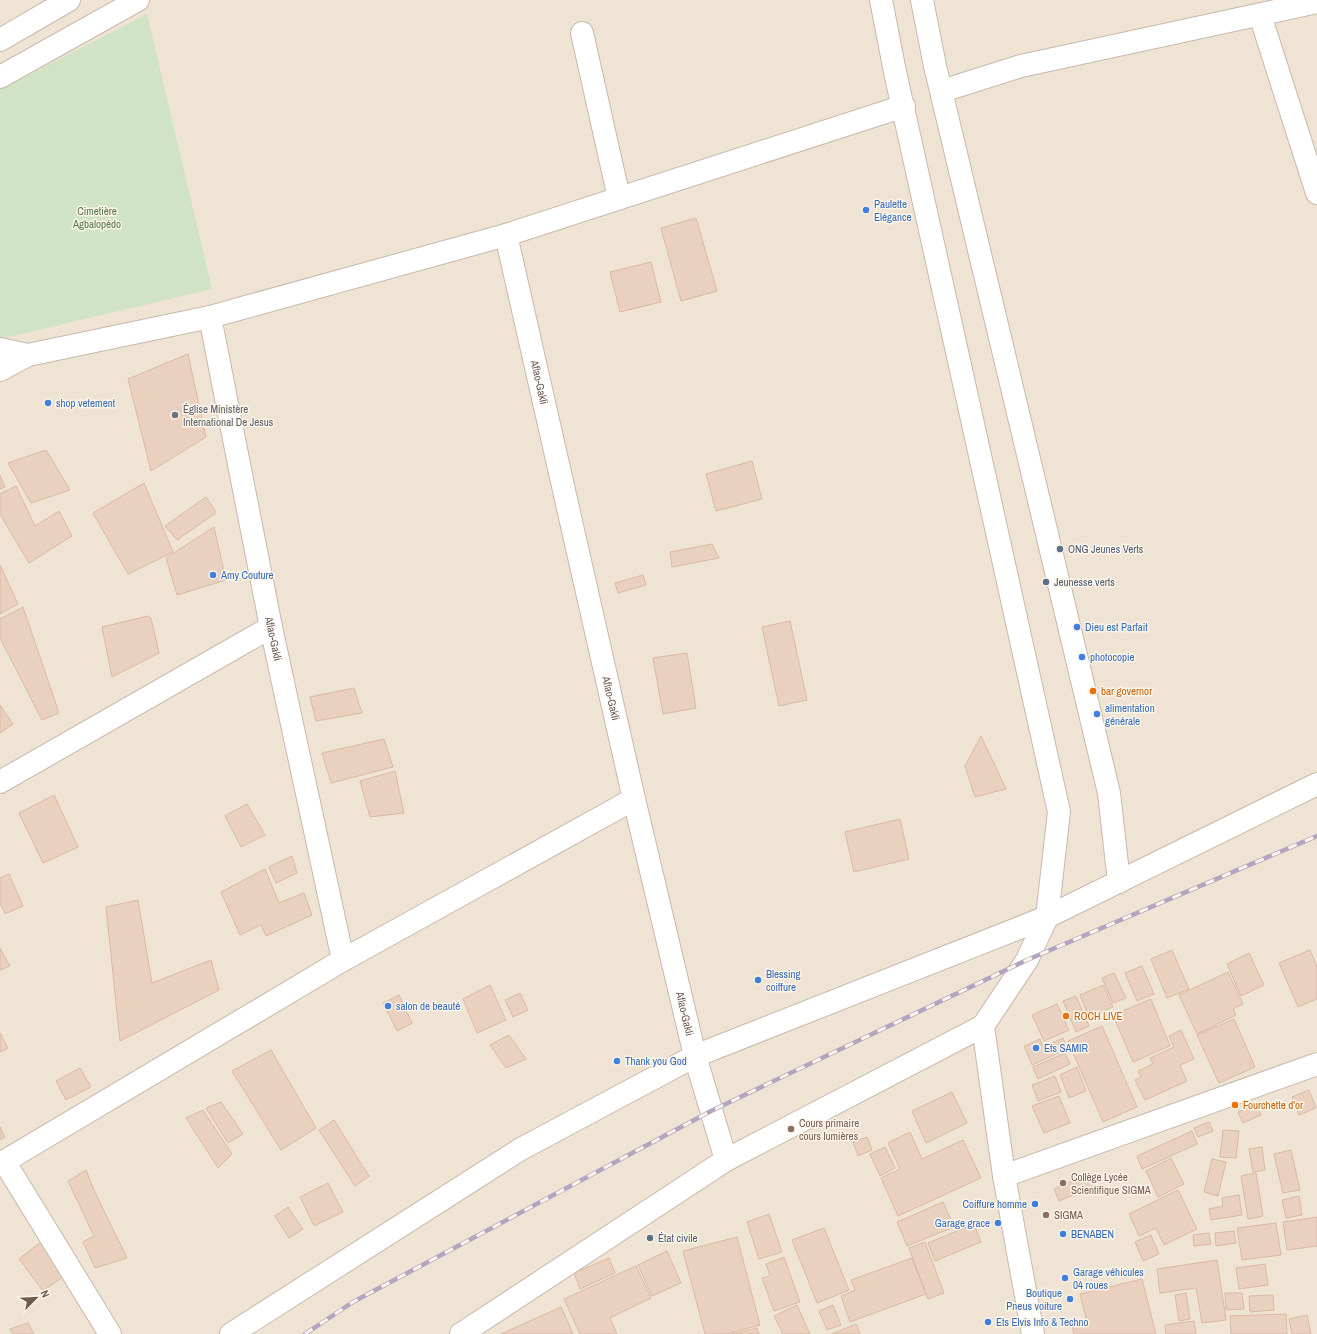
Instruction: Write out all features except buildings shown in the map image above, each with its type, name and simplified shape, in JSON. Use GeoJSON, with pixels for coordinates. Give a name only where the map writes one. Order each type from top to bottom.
{"type":"FeatureCollection","features":[{"type":"Feature","properties":{"kind":"street"},"geometry":{"type":"LineString","coordinates":[[0,40],[69,0]]}},
{"type":"Feature","properties":{"kind":"street"},"geometry":{"type":"LineString","coordinates":[[0,77],[138,0]]}},
{"type":"Feature","properties":{"kind":"street"},"geometry":{"type":"LineString","coordinates":[[461,1334],[726,1160],[983,1026],[1027,960],[1047,917],[1059,812],[881,0]]}},
{"type":"Feature","properties":{"kind":"street"},"geometry":{"type":"LineString","coordinates":[[922,0],[942,92],[1109,793],[1119,882]]}},
{"type":"Feature","properties":{"kind":"street"},"geometry":{"type":"LineString","coordinates":[[942,92],[1021,66],[1317,2]]}},
{"type":"Feature","properties":{"kind":"street"},"geometry":{"type":"LineString","coordinates":[[1260,15],[1317,193]]}},
{"type":"Feature","properties":{"kind":"street"},"geometry":{"type":"LineString","coordinates":[[582,33],[619,198]]}},
{"type":"Feature","properties":{"kind":"street"},"geometry":{"type":"LineString","coordinates":[[0,370],[28,355],[210,317],[506,235],[904,106]]}},
{"type":"Feature","properties":{"kind":"street","name":"Aflao-Gakli"},"geometry":{"type":"LineString","coordinates":[[506,235],[634,799],[695,1056],[726,1160]]}},
{"type":"Feature","properties":{"kind":"street","name":"Aflao-Gakli"},"geometry":{"type":"LineString","coordinates":[[210,317],[271,627],[343,960]]}},
{"type":"Feature","properties":{"kind":"street"},"geometry":{"type":"LineString","coordinates":[[0,349],[28,355]]}},
{"type":"Feature","properties":{"kind":"street"},"geometry":{"type":"LineString","coordinates":[[0,782],[271,627]]}},
{"type":"Feature","properties":{"kind":"street"},"geometry":{"type":"LineString","coordinates":[[231,1334],[521,1149],[695,1056],[1047,917],[1317,784]]}},
{"type":"Feature","properties":{"kind":"street"},"geometry":{"type":"LineString","coordinates":[[110,1334],[2,1163],[343,960],[634,799]]}},
{"type":"Feature","properties":{"kind":"street"},"geometry":{"type":"LineString","coordinates":[[983,1026],[1004,1176],[1033,1334]]}},
{"type":"Feature","properties":{"kind":"street"},"geometry":{"type":"LineString","coordinates":[[1004,1176],[1317,1064]]}},
{"type":"Feature","properties":{"kind":"shaded area"},"geometry":{"type":"Polygon","coordinates":[[[0,0],[1317,0],[1317,1334],[0,1334],[0,0]]]}},
{"type":"Feature","properties":{"kind":"green space","name":"Cimetière Agbalopédo"},"geometry":{"type":"Polygon","coordinates":[[[147,14],[212,289],[0,339],[0,90],[147,14]]]}},
{"type":"Feature","properties":{"kind":"railway"},"geometry":{"type":"LineString","coordinates":[[305,1334],[353,1302],[711,1111],[1027,960],[1317,836]]}},
{"type":"Feature","properties":{"kind":"place","name":"Paulette Elégance"},"geometry":{"type":"Point","coordinates":[866,210]}},
{"type":"Feature","properties":{"kind":"place","name":"shop vetement"},"geometry":{"type":"Point","coordinates":[48,403]}},
{"type":"Feature","properties":{"kind":"place","name":"Église Ministère International De Jesus"},"geometry":{"type":"Point","coordinates":[175,415]}},
{"type":"Feature","properties":{"kind":"place","name":"ONG Jeunes Verts"},"geometry":{"type":"Point","coordinates":[1060,549]}},
{"type":"Feature","properties":{"kind":"place","name":"Amy Couture"},"geometry":{"type":"Point","coordinates":[213,575]}},
{"type":"Feature","properties":{"kind":"place","name":"Jeunesse verts"},"geometry":{"type":"Point","coordinates":[1046,582]}},
{"type":"Feature","properties":{"kind":"place","name":"Dieu est Parfait"},"geometry":{"type":"Point","coordinates":[1077,627]}},
{"type":"Feature","properties":{"kind":"place","name":"photocopie"},"geometry":{"type":"Point","coordinates":[1082,657]}},
{"type":"Feature","properties":{"kind":"place","name":"bar governor"},"geometry":{"type":"Point","coordinates":[1093,691]}},
{"type":"Feature","properties":{"kind":"place","name":"alimentation générale"},"geometry":{"type":"Point","coordinates":[1097,714]}},
{"type":"Feature","properties":{"kind":"place","name":"Blessing coiffure"},"geometry":{"type":"Point","coordinates":[758,980]}},
{"type":"Feature","properties":{"kind":"place","name":"salon de beauté"},"geometry":{"type":"Point","coordinates":[388,1006]}},
{"type":"Feature","properties":{"kind":"place","name":"ROCH LIVE"},"geometry":{"type":"Point","coordinates":[1066,1016]}},
{"type":"Feature","properties":{"kind":"place","name":"Ets SAMIR"},"geometry":{"type":"Point","coordinates":[1036,1048]}},
{"type":"Feature","properties":{"kind":"place","name":"Thank you God"},"geometry":{"type":"Point","coordinates":[617,1061]}},
{"type":"Feature","properties":{"kind":"place","name":"Fourchette d'or"},"geometry":{"type":"Point","coordinates":[1235,1105]}},
{"type":"Feature","properties":{"kind":"place","name":"Cours primaire cours lumières"},"geometry":{"type":"Point","coordinates":[791,1129]}},
{"type":"Feature","properties":{"kind":"place","name":"Collège Lycée Scientifique SIGMA"},"geometry":{"type":"Point","coordinates":[1063,1183]}},
{"type":"Feature","properties":{"kind":"place","name":"Coiffure homme"},"geometry":{"type":"Point","coordinates":[1035,1204]}},
{"type":"Feature","properties":{"kind":"place","name":"SIGMA"},"geometry":{"type":"Point","coordinates":[1046,1215]}},
{"type":"Feature","properties":{"kind":"place","name":"Garage grace"},"geometry":{"type":"Point","coordinates":[998,1223]}},
{"type":"Feature","properties":{"kind":"place","name":"BENABEN"},"geometry":{"type":"Point","coordinates":[1063,1234]}},
{"type":"Feature","properties":{"kind":"place","name":"État civile"},"geometry":{"type":"Point","coordinates":[650,1238]}},
{"type":"Feature","properties":{"kind":"place","name":"Garage véhicules 04 roues"},"geometry":{"type":"Point","coordinates":[1065,1278]}},
{"type":"Feature","properties":{"kind":"place","name":"Boutique Pneus voiture"},"geometry":{"type":"Point","coordinates":[1070,1299]}},
{"type":"Feature","properties":{"kind":"place","name":"Ets Elvis Info & Techno"},"geometry":{"type":"Point","coordinates":[988,1322]}}]}
